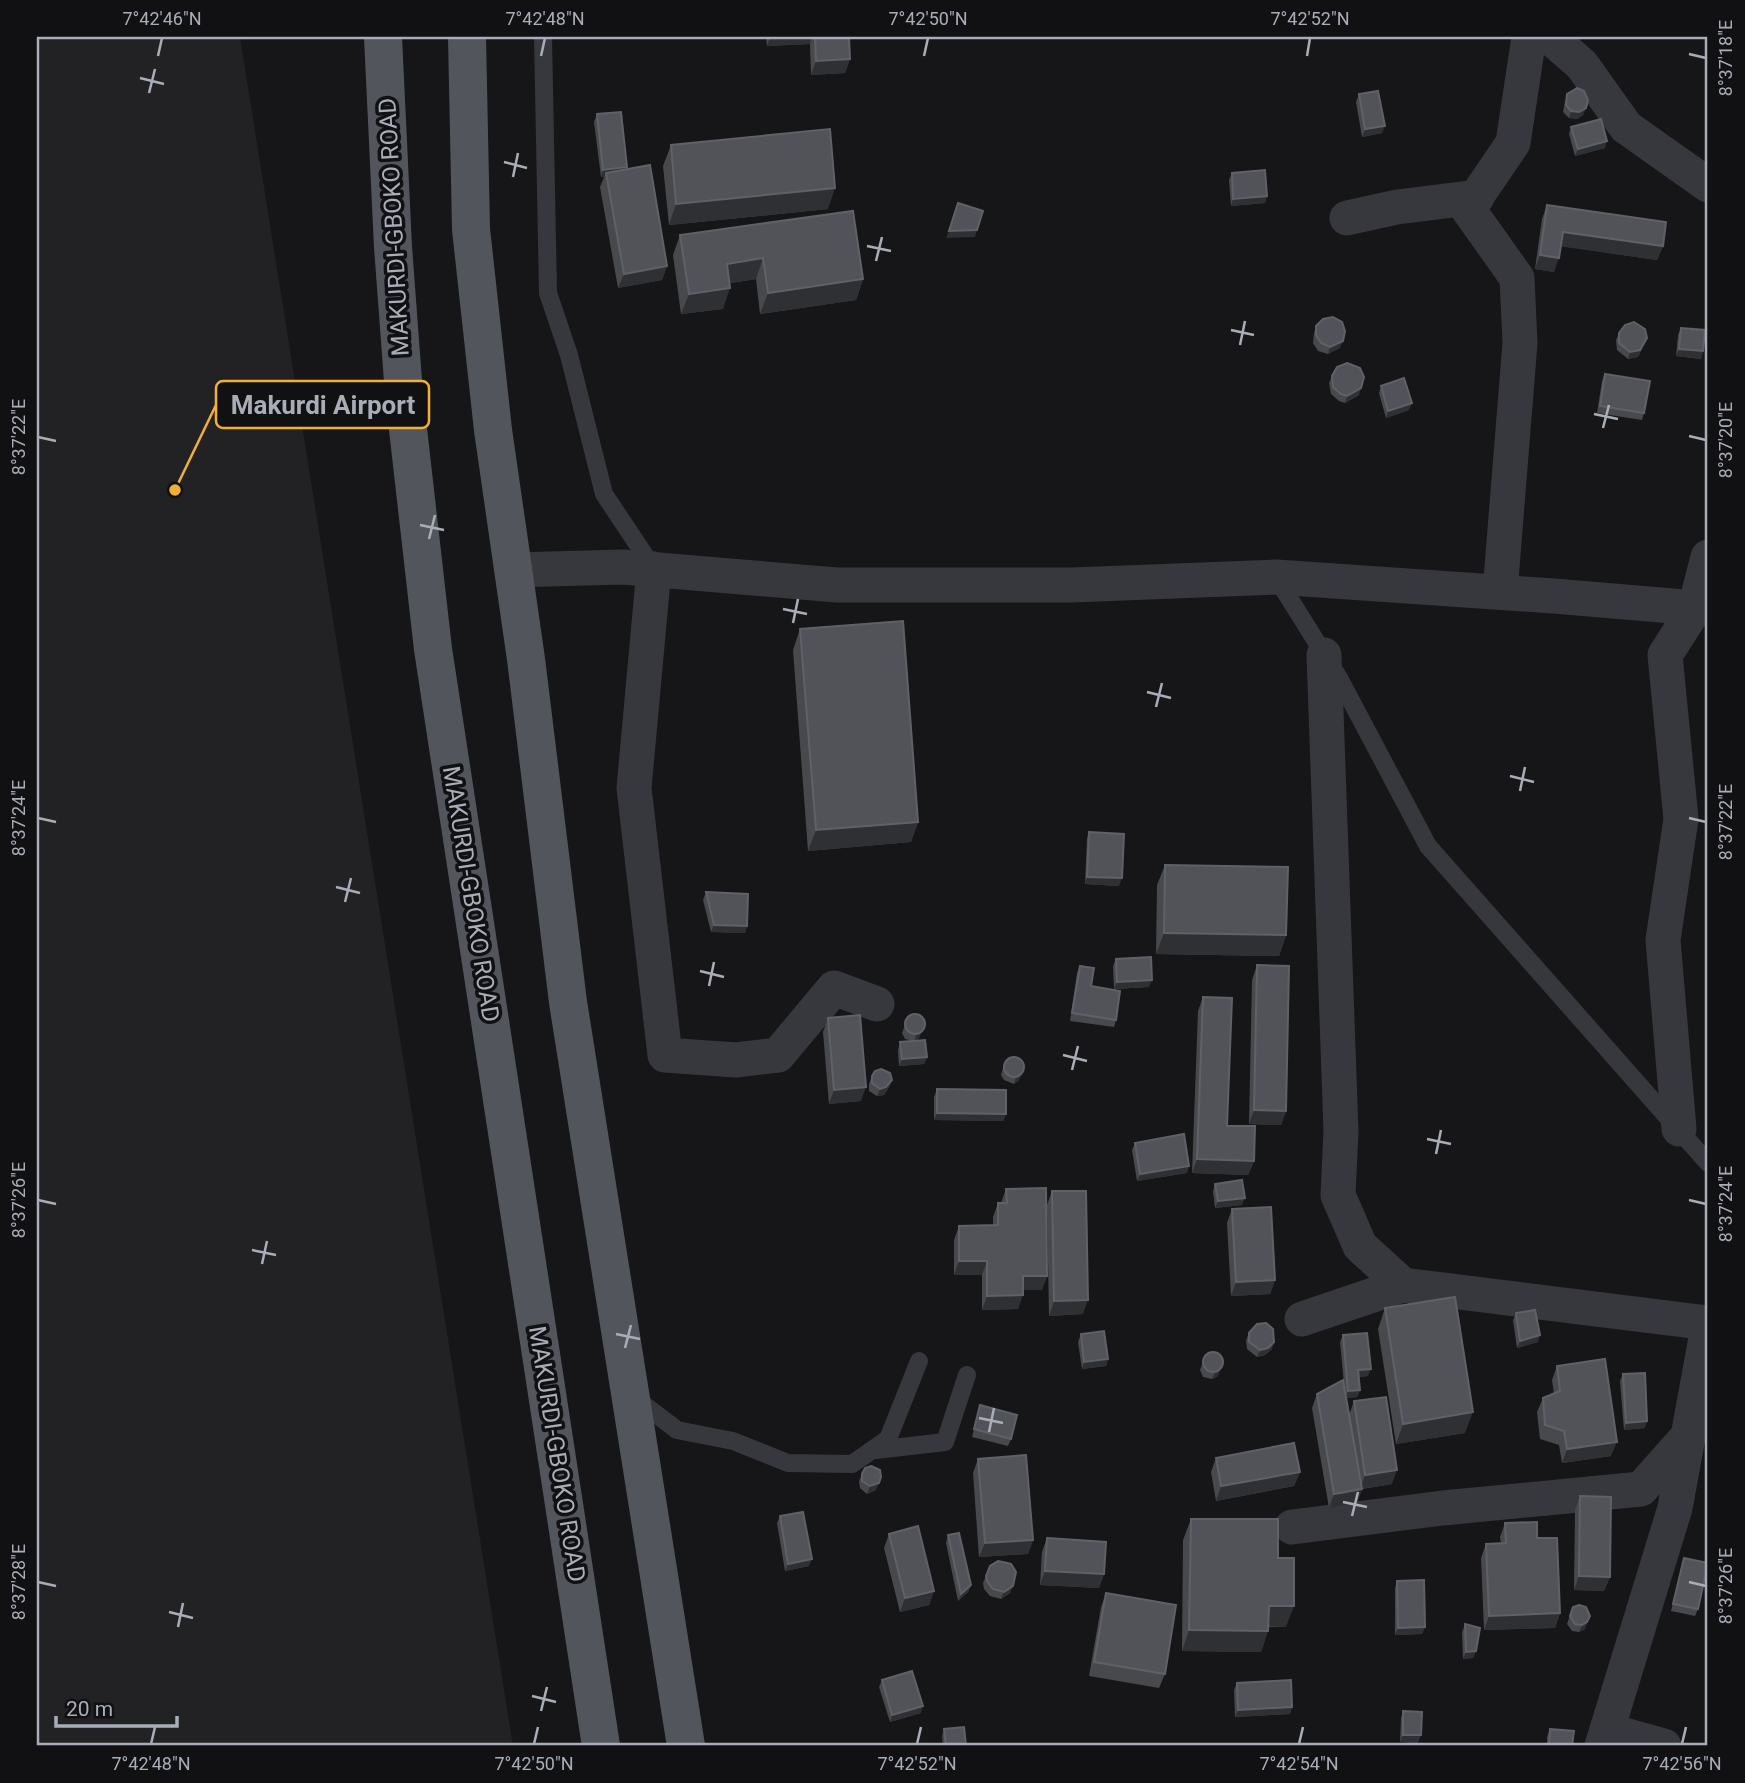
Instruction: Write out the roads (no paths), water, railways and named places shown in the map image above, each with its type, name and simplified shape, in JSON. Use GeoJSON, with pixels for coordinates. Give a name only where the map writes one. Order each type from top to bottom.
{"type":"FeatureCollection","features":[{"type":"Feature","properties":{"kind":"main road","name":"MAKURDI-GBOKO ROAD"},"geometry":{"type":"LineString","coordinates":[[383,37],[393,247],[404,394],[433,649],[601,1746]]}},
{"type":"Feature","properties":{"kind":"main road"},"geometry":{"type":"LineString","coordinates":[[467,37],[471,229],[493,430],[568,1002],[685,1746]]}},
{"type":"Feature","properties":{"kind":"street"},"geometry":{"type":"LineString","coordinates":[[1500,592],[1520,343],[1517,278],[1468,209],[1513,143],[1529,37]]}},
{"type":"Feature","properties":{"kind":"street"},"geometry":{"type":"LineString","coordinates":[[1549,37],[1582,65],[1626,127],[1708,185]]}},
{"type":"Feature","properties":{"kind":"street"},"geometry":{"type":"LineString","coordinates":[[1347,218],[1397,206],[1477,197]]}},
{"type":"Feature","properties":{"kind":"street"},"geometry":{"type":"LineString","coordinates":[[1679,1129],[1663,940],[1681,819],[1665,655],[1702,609],[1708,557]]}},
{"type":"Feature","properties":{"kind":"street"},"geometry":{"type":"LineString","coordinates":[[513,570],[623,567],[836,585],[1072,585],[1276,577],[1702,609]]}},
{"type":"Feature","properties":{"kind":"street"},"geometry":{"type":"LineString","coordinates":[[654,569],[634,788],[665,1055],[736,1060],[778,1055],[834,988],[877,1004]]}},
{"type":"Feature","properties":{"kind":"street"},"geometry":{"type":"LineString","coordinates":[[1324,655],[1341,1131],[1338,1195],[1360,1246],[1403,1285]]}},
{"type":"Feature","properties":{"kind":"street"},"geometry":{"type":"LineString","coordinates":[[1302,1319],[1403,1285],[1708,1325],[1675,1508],[1604,1738],[1664,1746]]}},
{"type":"Feature","properties":{"kind":"street"},"geometry":{"type":"LineString","coordinates":[[1292,1527],[1443,1508],[1641,1489],[1688,1436]]}},
{"type":"Feature","properties":{"kind":"lane"},"geometry":{"type":"LineString","coordinates":[[543,37],[548,293],[569,355],[604,494],[654,569]]}},
{"type":"Feature","properties":{"kind":"lane"},"geometry":{"type":"LineString","coordinates":[[1276,577],[1324,655],[1428,846],[1708,1163]]}},
{"type":"Feature","properties":{"kind":"lane"},"geometry":{"type":"LineString","coordinates":[[631,1394],[677,1430],[733,1441],[788,1463],[852,1464],[888,1439],[919,1361]]}},
{"type":"Feature","properties":{"kind":"lane"},"geometry":{"type":"LineString","coordinates":[[872,1450],[945,1442],[967,1375]]}},
{"type":"Feature","properties":{"kind":"place","name":"Makurdi Airport"},"geometry":{"type":"Point","coordinates":[175,490]}}]}
